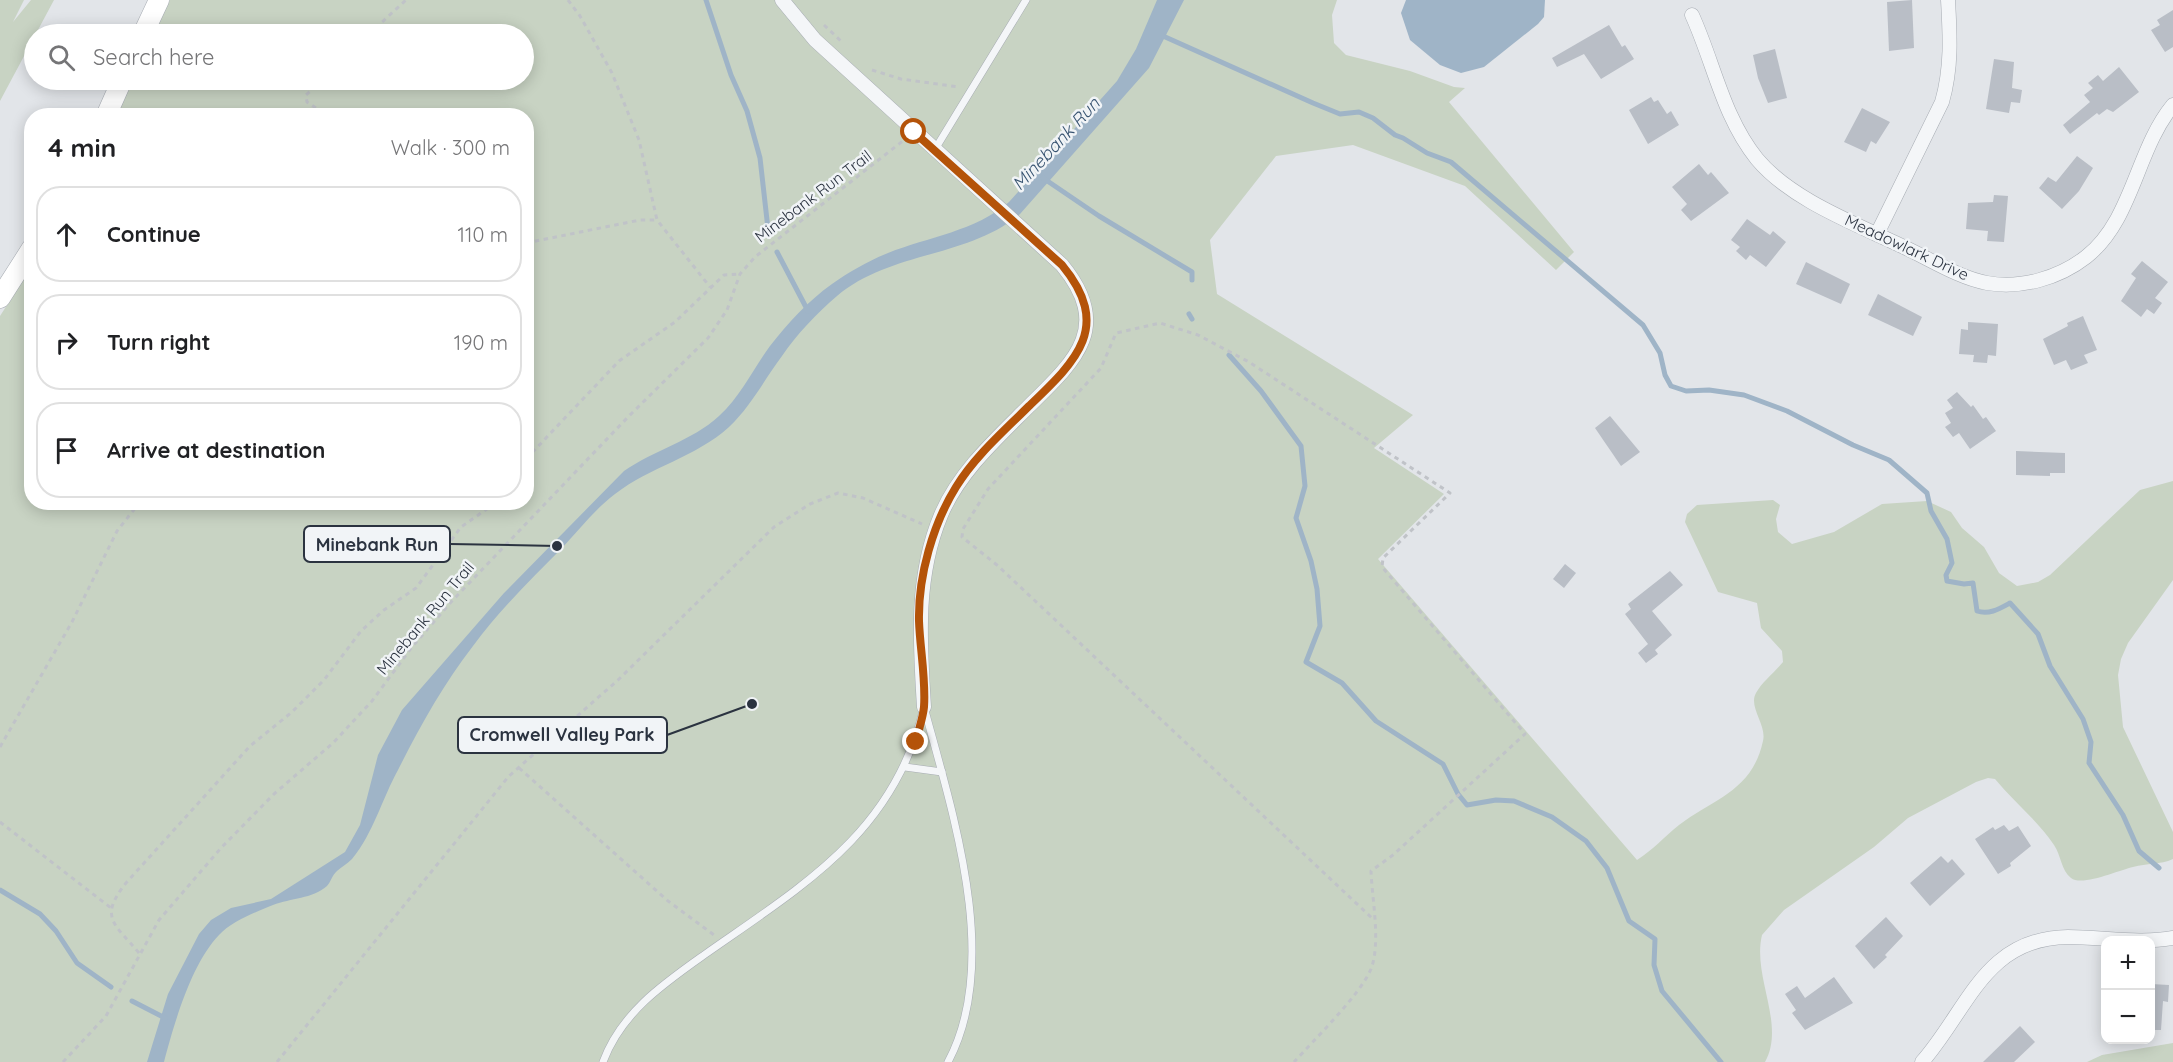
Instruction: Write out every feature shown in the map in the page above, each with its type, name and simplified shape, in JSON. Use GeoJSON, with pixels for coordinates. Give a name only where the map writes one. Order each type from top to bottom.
{"type":"FeatureCollection","features":[{"type":"Feature","properties":{"kind":"main road"},"geometry":{"type":"LineString","coordinates":[[148,24],[159,0]]}},
{"type":"Feature","properties":{"kind":"main road"},"geometry":{"type":"LineString","coordinates":[[110,108],[118,90]]}},
{"type":"Feature","properties":{"kind":"main road"},"geometry":{"type":"LineString","coordinates":[[0,298],[24,260]]}},
{"type":"Feature","properties":{"kind":"street"},"geometry":{"type":"LineString","coordinates":[[782,0],[815,40],[934,151],[1062,265],[1080,290],[1085,306],[1083,340],[1076,357],[1061,376],[979,457],[957,485],[936,530],[924,574],[919,618],[924,707]]}},
{"type":"Feature","properties":{"kind":"street"},"geometry":{"type":"LineString","coordinates":[[1877,234],[1945,91],[1951,55],[1948,0]]}},
{"type":"Feature","properties":{"kind":"street","name":"Meadowlark Drive"},"geometry":{"type":"LineString","coordinates":[[1692,15],[1730,114],[1758,159],[1776,178],[1802,196],[1877,234],[1958,274],[1988,283],[2015,284],[2047,278],[2071,267],[2101,242],[2112,227],[2157,129],[2173,105]]}},
{"type":"Feature","properties":{"kind":"street"},"geometry":{"type":"LineString","coordinates":[[1922,1062],[1974,986],[1993,966],[2012,951],[2037,942],[2065,937],[2173,938]]}},
{"type":"Feature","properties":{"kind":"lane"},"geometry":{"type":"LineString","coordinates":[[934,151],[1026,0]]}},
{"type":"Feature","properties":{"kind":"lane"},"geometry":{"type":"LineString","coordinates":[[603,1062],[616,1035],[632,1012],[666,982],[829,865],[884,802],[905,767],[916,742],[924,707]]}},
{"type":"Feature","properties":{"kind":"lane"},"geometry":{"type":"LineString","coordinates":[[924,707],[942,772],[969,902],[972,950],[969,994],[963,1023],[948,1062]]}},
{"type":"Feature","properties":{"kind":"lane"},"geometry":{"type":"LineString","coordinates":[[905,767],[942,772]]}},
{"type":"Feature","properties":{"kind":"path"},"geometry":{"type":"LineString","coordinates":[[380,24],[406,0]]}},
{"type":"Feature","properties":{"kind":"path"},"geometry":{"type":"LineString","coordinates":[[568,0],[580,16],[612,73],[639,140],[657,220],[662,230],[710,287]]}},
{"type":"Feature","properties":{"kind":"path"},"geometry":{"type":"LineString","coordinates":[[819,21],[850,50]]}},
{"type":"Feature","properties":{"kind":"path"},"geometry":{"type":"LineString","coordinates":[[866,64],[874,72],[901,79],[963,87]]}},
{"type":"Feature","properties":{"kind":"path"},"geometry":{"type":"LineString","coordinates":[[312,90],[306,95],[307,102],[316,108]]}},
{"type":"Feature","properties":{"kind":"path","name":"Minebank Run Trail"},"geometry":{"type":"LineString","coordinates":[[63,1062],[106,1017],[159,920],[221,848],[274,794],[333,742],[372,701],[412,646],[452,601],[613,432],[708,338],[727,310],[740,274],[767,245],[905,139]]}},
{"type":"Feature","properties":{"kind":"path"},"geometry":{"type":"LineString","coordinates":[[534,241],[640,220],[657,220]]}},
{"type":"Feature","properties":{"kind":"path"},"geometry":{"type":"LineString","coordinates":[[534,451],[619,361],[675,322],[724,275],[740,274]]}},
{"type":"Feature","properties":{"kind":"path"},"geometry":{"type":"LineString","coordinates":[[1294,1062],[1348,1002],[1371,969],[1375,934],[1371,872],[1525,734],[1382,567],[1383,558],[1450,493],[1249,362],[1198,335],[1160,323],[1116,333],[1101,368],[988,489],[963,529],[962,537],[997,565],[1374,920]]}},
{"type":"Feature","properties":{"kind":"path"},"geometry":{"type":"LineString","coordinates":[[277,1062],[508,776],[618,680],[774,527],[810,504],[838,493],[863,498],[936,530]]}},
{"type":"Feature","properties":{"kind":"path"},"geometry":{"type":"LineString","coordinates":[[0,747],[72,622],[117,531],[134,510]]}},
{"type":"Feature","properties":{"kind":"path"},"geometry":{"type":"LineString","coordinates":[[139,953],[112,924],[113,899],[126,882],[250,746],[292,712],[324,680],[361,631],[384,610],[416,588],[461,527],[485,510]]}},
{"type":"Feature","properties":{"kind":"path"},"geometry":{"type":"LineString","coordinates":[[519,768],[668,901],[723,942]]}},
{"type":"Feature","properties":{"kind":"path"},"geometry":{"type":"LineString","coordinates":[[0,822],[111,908]]}},
{"type":"Feature","properties":{"kind":"green space"},"geometry":{"type":"Polygon","coordinates":[[[0,0],[24,0],[13,22],[31,0],[54,0],[41,24],[24,24],[24,56],[0,101],[0,0]]]}},
{"type":"Feature","properties":{"kind":"green space"},"geometry":{"type":"Polygon","coordinates":[[[170,0],[1337,0],[1332,15],[1334,43],[1346,55],[1410,71],[1454,87],[1465,88],[1449,102],[1574,252],[1556,270],[1465,186],[1353,145],[1276,156],[1210,240],[1217,294],[1413,415],[1374,448],[1444,494],[1378,559],[1637,860],[1679,825],[1730,792],[1750,771],[1758,758],[1764,735],[1754,698],[1762,685],[1783,662],[1782,651],[1761,628],[1757,603],[1718,592],[1685,522],[1687,514],[1697,505],[1773,500],[1780,505],[1776,519],[1778,532],[1792,544],[1834,532],[1882,504],[1927,501],[1951,512],[1962,528],[1984,547],[1999,573],[2017,586],[2038,582],[2050,575],[2140,490],[2173,481],[2173,580],[2128,643],[2121,659],[2118,675],[2123,727],[2173,832],[2173,859],[2133,867],[2092,879],[2076,880],[2065,871],[2048,836],[1995,779],[1988,778],[1976,782],[1908,818],[1874,847],[1784,910],[1762,935],[1761,967],[1772,1032],[1765,1062],[0,1062],[0,316],[24,279],[24,510],[534,510],[534,108],[120,108],[128,90],[534,90],[534,24],[158,24],[170,0]]]}},
{"type":"Feature","properties":{"kind":"green space"},"geometry":{"type":"Polygon","coordinates":[[[2173,1043],[2173,1062],[2087,1062],[2102,1055],[2173,1043]]]}},
{"type":"Feature","properties":{"kind":"water","name":"Minebank Run"},"geometry":{"type":"Polygon","coordinates":[[[1157,0],[1184,0],[1149,68],[1020,214],[977,239],[881,270],[858,281],[837,296],[794,340],[751,402],[729,427],[688,454],[643,476],[608,500],[527,583],[483,633],[442,691],[392,781],[366,839],[352,859],[335,873],[321,890],[252,914],[237,921],[219,935],[209,947],[192,978],[178,1013],[164,1062],[147,1062],[168,994],[199,934],[211,920],[231,908],[271,899],[345,852],[360,825],[378,755],[402,710],[504,593],[624,471],[685,439],[719,416],[740,391],[777,337],[823,291],[845,275],[873,260],[903,247],[967,227],[996,212],[1009,202],[1117,81],[1136,49],[1157,0]]]}},
{"type":"Feature","properties":{"kind":"water"},"geometry":{"type":"Polygon","coordinates":[[[1406,0],[1545,0],[1544,17],[1484,67],[1461,73],[1440,65],[1410,40],[1401,13],[1406,0]]]}},
{"type":"Feature","properties":{"kind":"building"},"geometry":{"type":"Polygon","coordinates":[[[1912,0],[1914,48],[1889,51],[1887,2],[1912,0]]]}},
{"type":"Feature","properties":{"kind":"building"},"geometry":{"type":"Polygon","coordinates":[[[2173,10],[2173,47],[2165,52],[2151,30],[2160,25],[2157,20],[2173,10]]]}},
{"type":"Feature","properties":{"kind":"building"},"geometry":{"type":"Polygon","coordinates":[[[1609,25],[1622,47],[1625,45],[1634,59],[1601,79],[1584,54],[1557,67],[1552,58],[1609,25]]]}},
{"type":"Feature","properties":{"kind":"building"},"geometry":{"type":"Polygon","coordinates":[[[1775,49],[1787,98],[1768,103],[1758,78],[1753,55],[1775,49]]]}},
{"type":"Feature","properties":{"kind":"building"},"geometry":{"type":"Polygon","coordinates":[[[1994,59],[2014,62],[2012,88],[2022,90],[2020,103],[2011,102],[2009,113],[1986,109],[1994,59]]]}},
{"type":"Feature","properties":{"kind":"building"},"geometry":{"type":"Polygon","coordinates":[[[2119,67],[2139,92],[2113,112],[2107,109],[2099,115],[2097,113],[2070,134],[2063,125],[2090,102],[2084,95],[2093,88],[2088,83],[2098,75],[2103,81],[2119,67]]]}},
{"type":"Feature","properties":{"kind":"building"},"geometry":{"type":"Polygon","coordinates":[[[1651,97],[1654,102],[1658,100],[1667,114],[1671,111],[1679,125],[1648,144],[1629,110],[1651,97]]]}},
{"type":"Feature","properties":{"kind":"building"},"geometry":{"type":"Polygon","coordinates":[[[1862,108],[1890,122],[1876,144],[1871,141],[1866,152],[1844,142],[1862,108]]]}},
{"type":"Feature","properties":{"kind":"building"},"geometry":{"type":"Polygon","coordinates":[[[2077,156],[2093,168],[2079,191],[2062,209],[2039,188],[2048,177],[2056,182],[2077,156]]]}},
{"type":"Feature","properties":{"kind":"building"},"geometry":{"type":"Polygon","coordinates":[[[1699,164],[1708,175],[1711,172],[1729,193],[1691,221],[1681,210],[1687,204],[1672,187],[1699,164]]]}},
{"type":"Feature","properties":{"kind":"building"},"geometry":{"type":"Polygon","coordinates":[[[1994,195],[2008,196],[2004,242],[1987,241],[1988,231],[1966,229],[1968,203],[1993,202],[1994,195]]]}},
{"type":"Feature","properties":{"kind":"building"},"geometry":{"type":"Polygon","coordinates":[[[1747,219],[1770,235],[1773,231],[1786,242],[1766,267],[1750,255],[1746,260],[1736,251],[1740,247],[1731,240],[1747,219]]]}},
{"type":"Feature","properties":{"kind":"building"},"geometry":{"type":"Polygon","coordinates":[[[2142,261],[2168,282],[2155,298],[2162,303],[2154,314],[2147,309],[2141,317],[2121,301],[2136,278],[2131,274],[2142,261]]]}},
{"type":"Feature","properties":{"kind":"building"},"geometry":{"type":"Polygon","coordinates":[[[1806,262],[1850,284],[1841,304],[1796,284],[1806,262]]]}},
{"type":"Feature","properties":{"kind":"building"},"geometry":{"type":"Polygon","coordinates":[[[1878,294],[1922,317],[1913,336],[1868,315],[1878,294]]]}},
{"type":"Feature","properties":{"kind":"building"},"geometry":{"type":"Polygon","coordinates":[[[2083,316],[2097,350],[2084,355],[2088,363],[2071,370],[2066,360],[2054,365],[2043,339],[2068,326],[2067,323],[2083,316]]]}},
{"type":"Feature","properties":{"kind":"building"},"geometry":{"type":"Polygon","coordinates":[[[1968,322],[1998,324],[1996,356],[1988,355],[1987,363],[1973,362],[1974,355],[1959,354],[1961,329],[1968,330],[1968,322]]]}},
{"type":"Feature","properties":{"kind":"building"},"geometry":{"type":"Polygon","coordinates":[[[1957,392],[1971,407],[1973,405],[1983,419],[1986,417],[1996,431],[1970,449],[1959,433],[1953,437],[1945,427],[1951,423],[1945,413],[1953,408],[1947,400],[1957,392]]]}},
{"type":"Feature","properties":{"kind":"building"},"geometry":{"type":"Polygon","coordinates":[[[1610,416],[1640,452],[1621,466],[1595,428],[1610,416]]]}},
{"type":"Feature","properties":{"kind":"building"},"geometry":{"type":"Polygon","coordinates":[[[2016,451],[2065,453],[2065,473],[2050,473],[2050,476],[2016,475],[2016,451]]]}},
{"type":"Feature","properties":{"kind":"building"},"geometry":{"type":"Polygon","coordinates":[[[1565,564],[1576,573],[1564,588],[1553,579],[1565,564]]]}},
{"type":"Feature","properties":{"kind":"building"},"geometry":{"type":"Polygon","coordinates":[[[1670,571],[1683,585],[1652,611],[1672,635],[1655,650],[1658,654],[1646,663],[1638,653],[1648,644],[1625,614],[1631,609],[1628,604],[1670,571]]]}},
{"type":"Feature","properties":{"kind":"building"},"geometry":{"type":"Polygon","coordinates":[[[2004,825],[2009,831],[2018,826],[2031,846],[2010,863],[2011,866],[1998,874],[1975,839],[1993,827],[1995,830],[2004,825]]]}},
{"type":"Feature","properties":{"kind":"building"},"geometry":{"type":"Polygon","coordinates":[[[1941,856],[1948,863],[1952,859],[1965,874],[1930,906],[1910,883],[1941,856]]]}},
{"type":"Feature","properties":{"kind":"building"},"geometry":{"type":"Polygon","coordinates":[[[1886,917],[1903,936],[1885,955],[1887,957],[1874,969],[1855,946],[1886,917]]]}},
{"type":"Feature","properties":{"kind":"building"},"geometry":{"type":"Polygon","coordinates":[[[1834,977],[1853,1003],[1805,1030],[1792,1013],[1796,1010],[1785,994],[1797,986],[1805,998],[1834,977]]]}},
{"type":"Feature","properties":{"kind":"building"},"geometry":{"type":"Polygon","coordinates":[[[2155,984],[2169,985],[2168,1002],[2163,1001],[2161,1030],[2155,1030],[2155,984]]]}},
{"type":"Feature","properties":{"kind":"building"},"geometry":{"type":"Polygon","coordinates":[[[2020,1026],[2035,1042],[2014,1062],[1983,1062],[2020,1026]]]}},
{"type":"Feature","properties":{"kind":"waterway"},"geometry":{"type":"LineString","coordinates":[[706,0],[731,75],[747,111],[760,158],[768,229]]}},
{"type":"Feature","properties":{"kind":"waterway"},"geometry":{"type":"LineString","coordinates":[[1163,36],[1340,114],[1359,112],[1373,118],[1395,135],[1427,153],[1451,162],[1643,325],[1660,353],[1665,375],[1671,386],[1686,391],[1709,390],[1744,395],[1787,411],[1853,445],[1889,460],[1927,493],[1931,511],[1947,539],[1952,563],[1946,575],[1947,581],[1973,583],[1977,611],[1990,612],[2010,603],[2038,634],[2050,666],[2083,719],[2091,742],[2089,763],[2123,815],[2139,851],[2159,868]]}},
{"type":"Feature","properties":{"kind":"waterway"},"geometry":{"type":"LineString","coordinates":[[1043,178],[1099,216],[1192,272],[1192,280]]}},
{"type":"Feature","properties":{"kind":"waterway"},"geometry":{"type":"LineString","coordinates":[[777,252],[808,311]]}},
{"type":"Feature","properties":{"kind":"waterway"},"geometry":{"type":"LineString","coordinates":[[1189,314],[1192,319]]}},
{"type":"Feature","properties":{"kind":"waterway"},"geometry":{"type":"LineString","coordinates":[[1229,355],[1261,391],[1301,446],[1305,486],[1296,518],[1311,561],[1317,589],[1320,626],[1306,662],[1342,683],[1376,721],[1443,764],[1458,794],[1467,805],[1496,800],[1514,801],[1552,817],[1586,841],[1607,868],[1629,921],[1655,939],[1654,965],[1662,991],[1721,1062]]}},
{"type":"Feature","properties":{"kind":"waterway"},"geometry":{"type":"LineString","coordinates":[[0,890],[40,914],[56,931],[77,963],[111,987]]}},
{"type":"Feature","properties":{"kind":"waterway"},"geometry":{"type":"LineString","coordinates":[[132,1001],[165,1018]]}},
{"type":"Feature","properties":{"kind":"place","name":"Minebank Run"},"geometry":{"type":"Point","coordinates":[557,546]}},
{"type":"Feature","properties":{"kind":"place","name":"Cromwell Valley Park"},"geometry":{"type":"Point","coordinates":[752,704]}},
{"type":"Feature","properties":{"kind":"route"},"geometry":{"type":"LineString","coordinates":[[914,132],[1062,265],[1080,290],[1085,306],[1086,324],[1076,357],[1061,376],[979,457],[957,485],[941,513],[924,574],[919,618],[924,707],[916,742]]}}]}
